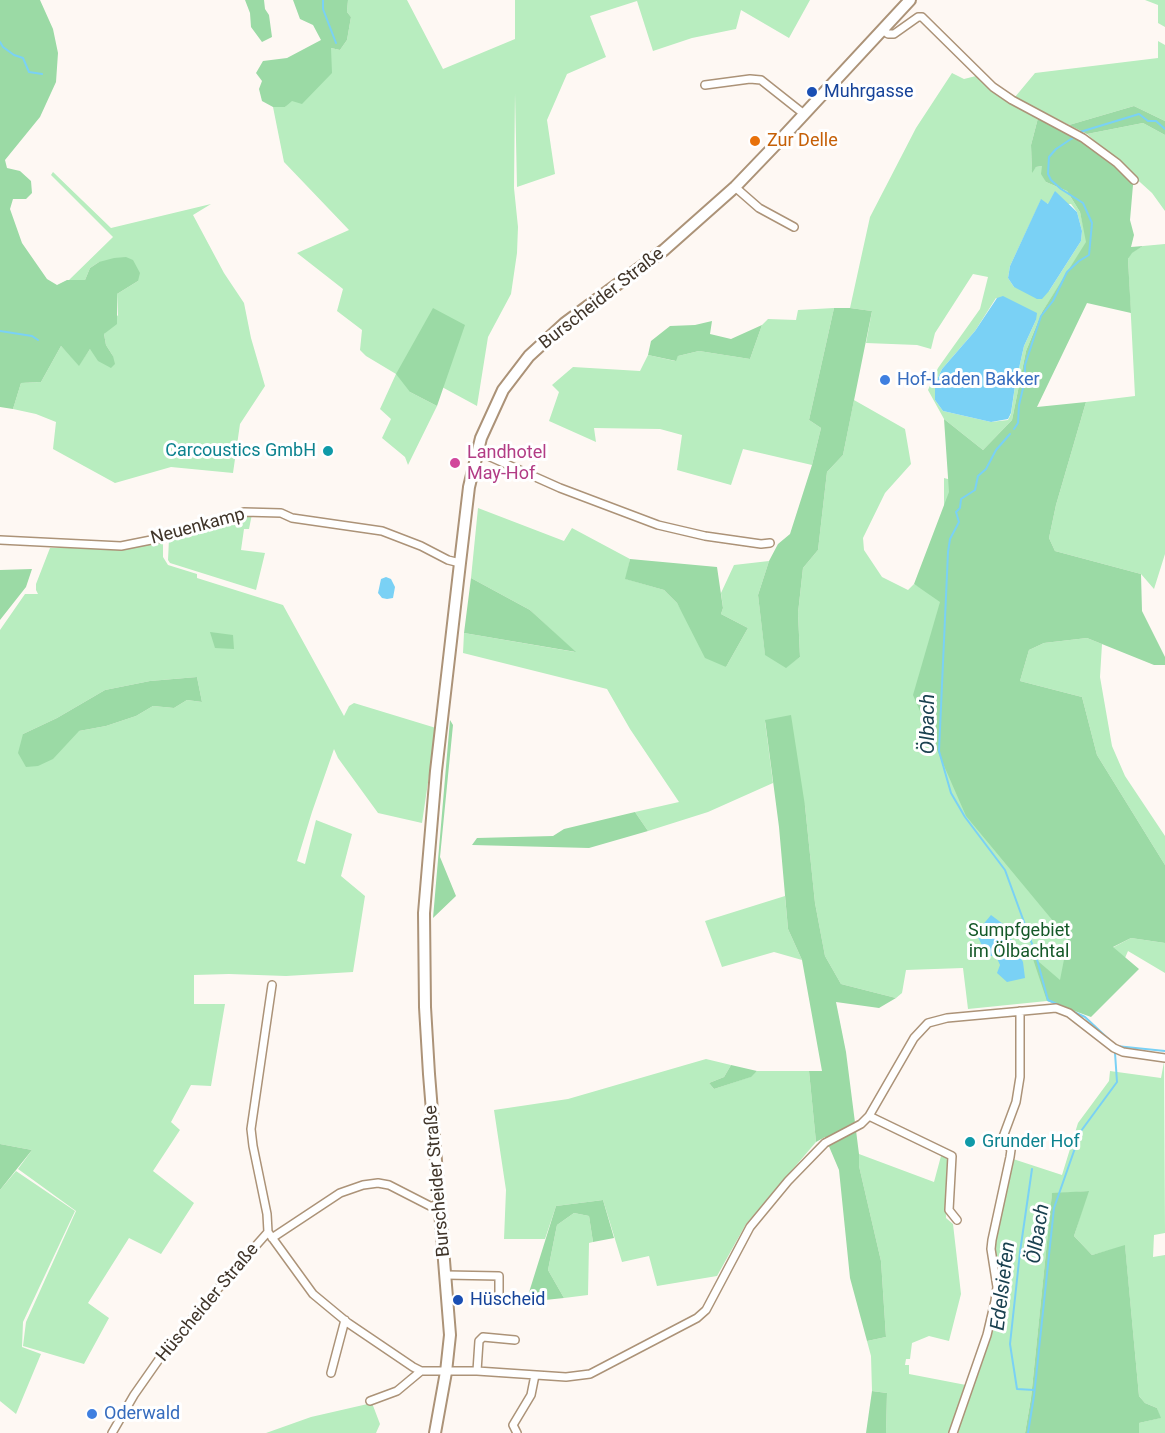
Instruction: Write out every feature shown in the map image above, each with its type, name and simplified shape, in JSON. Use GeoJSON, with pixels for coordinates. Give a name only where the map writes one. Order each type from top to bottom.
{"type":"FeatureCollection","features":[{"type":"Feature","properties":{"kind":"main road","name":"Burscheider Straße"},"geometry":{"type":"LineString","coordinates":[[435,1433],[450,1335],[425,1007],[424,927],[428,860],[460,563],[469,486],[477,451],[489,417],[500,395],[530,356],[565,324],[664,250],[735,187],[910,0]]}},
{"type":"Feature","properties":{"kind":"street"},"geometry":{"type":"LineString","coordinates":[[882,29],[888,34],[894,34],[918,17],[922,17],[993,87],[1012,100],[1083,138],[1117,163],[1134,180]]}},
{"type":"Feature","properties":{"kind":"street"},"geometry":{"type":"LineString","coordinates":[[705,85],[750,79],[761,80],[804,114]]}},
{"type":"Feature","properties":{"kind":"street"},"geometry":{"type":"LineString","coordinates":[[735,187],[759,208],[794,227]]}},
{"type":"Feature","properties":{"kind":"street"},"geometry":{"type":"LineString","coordinates":[[477,451],[560,488],[658,525],[705,536],[761,544],[770,543]]}},
{"type":"Feature","properties":{"kind":"street","name":"Neuenkamp"},"geometry":{"type":"LineString","coordinates":[[0,540],[122,546],[166,537],[244,512],[281,513],[292,518],[381,531],[460,563]]}},
{"type":"Feature","properties":{"kind":"street","name":"Hüscheider Straße"},"geometry":{"type":"LineString","coordinates":[[112,1433],[134,1395],[162,1355],[222,1284],[270,1235],[251,1129],[272,985]]}},
{"type":"Feature","properties":{"kind":"street"},"geometry":{"type":"LineString","coordinates":[[439,1206],[430,1206],[389,1185],[378,1183],[363,1185],[339,1193],[270,1235],[313,1294],[345,1320],[412,1367],[422,1371],[477,1371],[566,1377],[590,1374],[697,1318],[706,1310],[750,1227],[788,1181],[830,1139],[861,1124],[869,1116],[923,1026],[947,1018],[1062,1009],[1114,1048],[1123,1052],[1165,1058]]}},
{"type":"Feature","properties":{"kind":"street"},"geometry":{"type":"LineString","coordinates":[[953,1433],[987,1335],[995,1301],[997,1287],[991,1249],[1011,1150],[1003,1137],[1016,1102],[1020,1077],[1020,1011]]}},
{"type":"Feature","properties":{"kind":"street"},"geometry":{"type":"LineString","coordinates":[[869,1116],[952,1156],[949,1210],[957,1220]]}},
{"type":"Feature","properties":{"kind":"street"},"geometry":{"type":"LineString","coordinates":[[446,1275],[499,1276],[499,1298]]}},
{"type":"Feature","properties":{"kind":"street"},"geometry":{"type":"LineString","coordinates":[[331,1373],[345,1320]]}},
{"type":"Feature","properties":{"kind":"street"},"geometry":{"type":"LineString","coordinates":[[477,1371],[479,1341],[483,1337],[515,1340]]}},
{"type":"Feature","properties":{"kind":"street"},"geometry":{"type":"LineString","coordinates":[[370,1401],[396,1390],[422,1371]]}},
{"type":"Feature","properties":{"kind":"street"},"geometry":{"type":"LineString","coordinates":[[518,1433],[513,1425],[531,1395],[536,1375]]}},
{"type":"Feature","properties":{"kind":"green space"},"geometry":{"type":"Polygon","coordinates":[[[0,0],[40,0],[53,29],[58,53],[56,82],[40,117],[5,160],[7,168],[20,171],[31,181],[32,193],[26,199],[13,199],[10,209],[22,243],[47,279],[57,285],[67,280],[85,280],[90,268],[99,262],[114,258],[126,257],[133,260],[140,273],[138,281],[117,294],[117,324],[104,334],[106,345],[115,364],[111,368],[98,361],[90,349],[79,366],[61,346],[41,382],[21,383],[13,409],[0,407],[0,0]]]}},
{"type":"Feature","properties":{"kind":"green space"},"geometry":{"type":"Polygon","coordinates":[[[245,0],[264,0],[272,37],[262,42],[251,27],[250,13],[245,0]]]}},
{"type":"Feature","properties":{"kind":"green space"},"geometry":{"type":"Polygon","coordinates":[[[293,0],[348,0],[347,12],[351,17],[347,40],[340,50],[331,48],[332,73],[302,104],[292,101],[285,107],[273,107],[262,101],[259,89],[262,81],[256,73],[263,61],[287,58],[321,40],[313,25],[300,19],[293,0]]]}},
{"type":"Feature","properties":{"kind":"green space"},"geometry":{"type":"Polygon","coordinates":[[[348,0],[407,0],[443,69],[515,39],[515,0],[810,0],[789,38],[741,10],[736,29],[692,38],[653,51],[637,1],[590,16],[606,57],[567,74],[547,120],[555,174],[517,187],[515,93],[514,188],[518,227],[511,294],[488,337],[477,406],[442,387],[464,325],[410,392],[437,406],[408,465],[405,457],[382,438],[391,419],[380,409],[396,374],[360,350],[362,330],[337,311],[343,289],[297,253],[349,230],[284,162],[273,107],[285,107],[331,48],[340,50],[347,40],[351,17],[347,12],[348,0]]]}},
{"type":"Feature","properties":{"kind":"green space"},"geometry":{"type":"Polygon","coordinates":[[[1145,0],[1165,0],[1165,27],[1158,23],[1158,5],[1145,0]]]}},
{"type":"Feature","properties":{"kind":"green space"},"geometry":{"type":"Polygon","coordinates":[[[1158,41],[1165,45],[1165,121],[1134,106],[1069,125],[1015,97],[1035,73],[1158,58],[1158,41]]]}},
{"type":"Feature","properties":{"kind":"green space"},"geometry":{"type":"Polygon","coordinates":[[[952,73],[964,79],[976,76],[1010,103],[1038,118],[1031,145],[1032,171],[1042,166],[1046,182],[1067,191],[1080,212],[1087,242],[1042,312],[1026,351],[1012,420],[983,450],[944,419],[928,390],[938,368],[980,309],[988,277],[973,274],[935,333],[931,349],[917,345],[866,343],[872,311],[850,308],[870,217],[916,128],[952,73]],[[1041,200],[1010,266],[1008,278],[1014,287],[1049,291],[1081,241],[1082,231],[1077,212],[1071,204],[1048,204],[1041,200]],[[996,298],[975,331],[942,369],[935,384],[935,400],[943,411],[991,422],[1008,420],[1011,414],[1024,346],[1036,320],[996,298]]]}},
{"type":"Feature","properties":{"kind":"green space"},"geometry":{"type":"Polygon","coordinates":[[[1134,106],[1165,121],[1165,135],[1143,123],[1087,134],[1069,125],[1134,106]]]}},
{"type":"Feature","properties":{"kind":"green space"},"geometry":{"type":"Polygon","coordinates":[[[1038,118],[1076,134],[1135,183],[1130,220],[1134,235],[1131,247],[1143,246],[1132,253],[1128,259],[1131,313],[1087,303],[1037,407],[1086,402],[1056,505],[1049,538],[1055,551],[1141,574],[1142,611],[1165,657],[1165,665],[1154,665],[1087,638],[1044,643],[1029,650],[1020,681],[1082,697],[1097,755],[1165,865],[1165,943],[1131,938],[1113,947],[1139,969],[1091,1017],[1047,1001],[1032,956],[1060,980],[1068,939],[966,816],[913,695],[940,602],[914,584],[949,492],[944,419],[983,450],[1012,420],[1026,351],[1042,312],[1086,242],[1080,212],[1067,191],[1046,182],[1041,174],[1042,166],[1036,167],[1032,173],[1031,145],[1038,118]]]}},
{"type":"Feature","properties":{"kind":"green space"},"geometry":{"type":"Polygon","coordinates":[[[1143,123],[1165,135],[1165,211],[1152,193],[1087,134],[1143,123]]]}},
{"type":"Feature","properties":{"kind":"green space"},"geometry":{"type":"Polygon","coordinates":[[[53,172],[111,228],[211,204],[193,215],[224,273],[244,303],[265,386],[240,424],[233,473],[171,467],[115,483],[53,449],[56,422],[36,414],[13,409],[21,383],[41,382],[61,346],[79,365],[90,349],[113,356],[106,345],[104,334],[118,315],[117,294],[138,281],[99,262],[90,268],[85,280],[69,280],[113,237],[51,175],[53,172]]]}},
{"type":"Feature","properties":{"kind":"green space"},"geometry":{"type":"Polygon","coordinates":[[[1165,244],[1165,554],[1154,589],[1141,574],[1055,551],[1049,538],[1056,505],[1086,402],[1135,396],[1128,259],[1131,253],[1143,246],[1165,244]]]}},
{"type":"Feature","properties":{"kind":"green space"},"geometry":{"type":"Polygon","coordinates":[[[433,308],[465,325],[437,406],[410,392],[396,374],[433,308]]]}},
{"type":"Feature","properties":{"kind":"green space"},"geometry":{"type":"Polygon","coordinates":[[[834,308],[809,420],[821,428],[812,465],[743,449],[731,485],[677,470],[682,435],[660,429],[594,428],[596,442],[549,421],[559,392],[552,385],[573,367],[640,371],[648,355],[675,361],[678,356],[699,351],[750,359],[762,325],[768,319],[796,320],[798,310],[834,308]]]}},
{"type":"Feature","properties":{"kind":"green space"},"geometry":{"type":"Polygon","coordinates":[[[834,308],[872,311],[843,455],[827,472],[818,550],[803,568],[798,613],[800,657],[786,668],[765,655],[758,595],[769,561],[778,544],[790,534],[812,465],[821,428],[809,420],[834,308]]]}},
{"type":"Feature","properties":{"kind":"green space"},"geometry":{"type":"Polygon","coordinates":[[[712,321],[710,334],[731,339],[762,325],[750,359],[699,351],[678,356],[676,361],[648,355],[651,341],[670,326],[695,325],[712,321]]]}},
{"type":"Feature","properties":{"kind":"green space","name":"Sumpfgebiet im Ölbachtal"},"geometry":{"type":"Polygon","coordinates":[[[854,400],[905,429],[911,464],[885,493],[863,538],[864,550],[882,577],[908,590],[914,584],[926,591],[944,513],[944,478],[1012,496],[982,593],[1088,954],[1047,1001],[968,1009],[963,968],[906,970],[902,993],[896,998],[841,984],[825,956],[815,903],[805,806],[765,721],[773,783],[708,812],[648,831],[635,812],[679,802],[630,729],[607,689],[463,653],[464,633],[575,652],[530,610],[471,578],[478,508],[564,541],[572,528],[630,559],[626,579],[664,590],[677,603],[687,620],[726,667],[748,628],[721,614],[723,608],[721,593],[734,565],[769,561],[758,595],[765,654],[786,667],[800,657],[798,613],[803,568],[818,550],[827,472],[843,455],[854,400]]]}},
{"type":"Feature","properties":{"kind":"green space"},"geometry":{"type":"Polygon","coordinates":[[[252,514],[249,529],[244,529],[241,550],[265,553],[256,590],[170,563],[168,560],[169,539],[204,530],[239,515],[252,514]]]}},
{"type":"Feature","properties":{"kind":"green space"},"geometry":{"type":"Polygon","coordinates":[[[163,540],[163,557],[168,565],[197,574],[197,578],[283,605],[344,716],[349,706],[354,703],[436,728],[422,823],[378,813],[338,758],[334,749],[312,812],[297,861],[305,864],[316,820],[352,834],[341,876],[365,896],[353,972],[286,976],[194,975],[194,1004],[225,1004],[211,1086],[191,1085],[171,1122],[180,1130],[153,1171],[194,1203],[161,1254],[129,1238],[88,1303],[109,1318],[84,1364],[23,1346],[26,1322],[76,1211],[18,1169],[32,1150],[0,1144],[0,630],[25,594],[38,594],[36,584],[50,548],[128,548],[163,540]],[[197,677],[150,681],[105,690],[57,718],[23,734],[79,731],[106,726],[136,716],[153,706],[174,708],[187,700],[202,702],[197,677]]]}},
{"type":"Feature","properties":{"kind":"green space"},"geometry":{"type":"Polygon","coordinates":[[[630,559],[717,567],[723,608],[721,614],[748,628],[726,667],[705,658],[677,603],[664,590],[625,579],[630,559]]]}},
{"type":"Feature","properties":{"kind":"green space"},"geometry":{"type":"Polygon","coordinates":[[[32,569],[26,587],[0,620],[0,570],[32,569]]]}},
{"type":"Feature","properties":{"kind":"green space"},"geometry":{"type":"Polygon","coordinates":[[[471,578],[530,610],[576,652],[464,633],[471,578]]]}},
{"type":"Feature","properties":{"kind":"green space"},"geometry":{"type":"Polygon","coordinates":[[[210,632],[233,635],[234,649],[215,648],[210,632]]]}},
{"type":"Feature","properties":{"kind":"green space"},"geometry":{"type":"Polygon","coordinates":[[[1087,638],[1102,644],[1100,677],[1112,746],[1125,776],[1165,836],[1165,865],[1097,755],[1082,697],[1020,681],[1029,650],[1044,643],[1087,638]]]}},
{"type":"Feature","properties":{"kind":"green space"},"geometry":{"type":"Polygon","coordinates":[[[197,677],[202,702],[187,700],[174,708],[153,706],[136,716],[106,726],[79,731],[53,759],[38,766],[26,767],[18,753],[23,734],[57,718],[105,690],[150,681],[197,677]]]}},
{"type":"Feature","properties":{"kind":"green space"},"geometry":{"type":"Polygon","coordinates":[[[791,715],[805,806],[815,903],[825,956],[841,984],[896,998],[879,1008],[836,1002],[846,1052],[859,1166],[881,1261],[886,1337],[867,1341],[850,1278],[839,1170],[825,1137],[816,1142],[809,1071],[822,1071],[802,960],[788,929],[779,827],[765,720],[791,715]]]}},
{"type":"Feature","properties":{"kind":"green space"},"geometry":{"type":"Polygon","coordinates":[[[450,720],[453,725],[440,857],[456,896],[433,918],[450,720]]]}},
{"type":"Feature","properties":{"kind":"green space"},"geometry":{"type":"Polygon","coordinates":[[[635,812],[648,831],[589,848],[472,845],[477,838],[553,836],[564,829],[635,812]]]}},
{"type":"Feature","properties":{"kind":"green space"},"geometry":{"type":"Polygon","coordinates":[[[785,896],[788,929],[802,960],[774,952],[722,967],[705,921],[785,896]]]}},
{"type":"Feature","properties":{"kind":"green space"},"geometry":{"type":"Polygon","coordinates":[[[1131,938],[1165,943],[1165,973],[1128,951],[1125,958],[1112,948],[1131,938]]]}},
{"type":"Feature","properties":{"kind":"green space"},"geometry":{"type":"Polygon","coordinates":[[[706,1059],[731,1065],[724,1077],[709,1083],[714,1089],[750,1077],[757,1071],[809,1071],[816,1142],[746,1224],[717,1276],[657,1286],[649,1256],[622,1262],[603,1200],[556,1206],[545,1239],[504,1239],[506,1190],[494,1110],[568,1099],[706,1059]]]}},
{"type":"Feature","properties":{"kind":"green space"},"geometry":{"type":"Polygon","coordinates":[[[1164,1062],[1165,1233],[1154,1235],[1153,1257],[1165,1255],[1165,1433],[1139,1433],[1139,1423],[1160,1418],[1157,1408],[1145,1403],[1139,1396],[1125,1246],[1092,1255],[1074,1236],[1088,1191],[1052,1194],[1031,1398],[1025,1433],[886,1433],[887,1393],[872,1391],[871,1356],[867,1341],[886,1337],[881,1261],[859,1166],[859,1154],[934,1182],[941,1156],[949,1158],[946,1218],[953,1224],[961,1294],[949,1341],[929,1336],[912,1343],[910,1359],[906,1359],[905,1365],[909,1365],[909,1374],[966,1385],[984,1338],[995,1289],[989,1247],[1007,1157],[1062,1175],[1078,1123],[1109,1081],[1110,1071],[1161,1078],[1164,1062]]]}},
{"type":"Feature","properties":{"kind":"green space"},"geometry":{"type":"Polygon","coordinates":[[[731,1065],[757,1071],[751,1077],[714,1089],[709,1083],[724,1077],[731,1065]]]}},
{"type":"Feature","properties":{"kind":"green space"},"geometry":{"type":"Polygon","coordinates":[[[0,1144],[32,1150],[0,1190],[0,1144]]]}},
{"type":"Feature","properties":{"kind":"green space"},"geometry":{"type":"Polygon","coordinates":[[[16,1171],[75,1211],[23,1322],[22,1347],[41,1354],[16,1414],[0,1401],[0,1190],[16,1171]]]}},
{"type":"Feature","properties":{"kind":"green space"},"geometry":{"type":"Polygon","coordinates":[[[1089,1191],[1074,1236],[1092,1255],[1125,1245],[1139,1396],[1145,1403],[1157,1408],[1161,1418],[1139,1423],[1139,1433],[1025,1433],[1031,1398],[1052,1193],[1089,1191]]]}},
{"type":"Feature","properties":{"kind":"green space"},"geometry":{"type":"Polygon","coordinates":[[[603,1200],[614,1238],[593,1242],[589,1216],[574,1213],[557,1225],[548,1270],[564,1298],[526,1302],[556,1206],[603,1200]]]}},
{"type":"Feature","properties":{"kind":"green space"},"geometry":{"type":"Polygon","coordinates":[[[574,1213],[589,1216],[593,1242],[589,1243],[588,1295],[564,1298],[548,1270],[557,1225],[574,1213]]]}},
{"type":"Feature","properties":{"kind":"green space"},"geometry":{"type":"Polygon","coordinates":[[[872,1391],[887,1393],[886,1433],[866,1433],[872,1391]]]}},
{"type":"Feature","properties":{"kind":"green space"},"geometry":{"type":"Polygon","coordinates":[[[372,1403],[380,1424],[376,1433],[266,1433],[311,1417],[372,1403]]]}},
{"type":"Feature","properties":{"kind":"water"},"geometry":{"type":"Polygon","coordinates":[[[1055,191],[1077,212],[1082,231],[1081,241],[1049,291],[1042,299],[1037,299],[1014,287],[1008,278],[1010,266],[1041,199],[1048,204],[1055,191]]]}},
{"type":"Feature","properties":{"kind":"water"},"geometry":{"type":"Polygon","coordinates":[[[1003,296],[1037,313],[1024,346],[1008,419],[991,422],[943,411],[935,400],[935,384],[942,369],[975,331],[997,298],[1003,296]]]}},
{"type":"Feature","properties":{"kind":"water"},"geometry":{"type":"Polygon","coordinates":[[[386,577],[391,579],[395,587],[393,598],[382,598],[378,593],[381,579],[386,577]]]}},
{"type":"Feature","properties":{"kind":"water"},"geometry":{"type":"Polygon","coordinates":[[[991,915],[1003,924],[1023,962],[1025,978],[1007,982],[997,973],[1000,965],[996,956],[987,956],[976,933],[991,915]]]}},
{"type":"Feature","properties":{"kind":"waterway"},"geometry":{"type":"LineString","coordinates":[[323,0],[323,9],[336,43]]}},
{"type":"Feature","properties":{"kind":"waterway"},"geometry":{"type":"LineString","coordinates":[[0,42],[14,55],[23,58],[29,72],[42,74]]}},
{"type":"Feature","properties":{"kind":"waterway","name":"Ölbach"},"geometry":{"type":"LineString","coordinates":[[1080,132],[1139,114],[1148,121],[1156,121],[1165,129]]}},
{"type":"Feature","properties":{"kind":"waterway","name":"Ölbach"},"geometry":{"type":"LineString","coordinates":[[1014,429],[1018,423],[1025,365],[1041,316],[1053,301],[1067,272],[1089,255],[1092,223],[1083,203],[1061,189],[1048,174],[1049,157],[1056,149],[1074,137]]}},
{"type":"Feature","properties":{"kind":"waterway"},"geometry":{"type":"LineString","coordinates":[[0,331],[32,336],[38,340]]}},
{"type":"Feature","properties":{"kind":"waterway","name":"Ölbach"},"geometry":{"type":"LineString","coordinates":[[1010,434],[996,450],[986,469],[978,476],[975,490],[961,499],[960,508],[956,512],[959,522],[950,539],[948,552],[939,751],[951,793],[965,817],[1005,870],[1035,952],[1048,1000],[1085,1017],[1116,1046],[1165,1051]]}},
{"type":"Feature","properties":{"kind":"waterway","name":"Ölbach"},"geometry":{"type":"LineString","coordinates":[[1028,1433],[1054,1208],[1081,1131],[1117,1082],[1115,1053]]}},
{"type":"Feature","properties":{"kind":"waterway","name":"Edelsiefen"},"geometry":{"type":"LineString","coordinates":[[1032,1169],[1010,1344],[1017,1389],[1034,1390]]}},
{"type":"Feature","properties":{"kind":"place","name":"Muhrgasse"},"geometry":{"type":"Point","coordinates":[812,92]}},
{"type":"Feature","properties":{"kind":"place","name":"Zur Delle"},"geometry":{"type":"Point","coordinates":[755,141]}},
{"type":"Feature","properties":{"kind":"place","name":"Hof-Laden Bakker"},"geometry":{"type":"Point","coordinates":[885,380]}},
{"type":"Feature","properties":{"kind":"place","name":"Carcoustics GmbH"},"geometry":{"type":"Point","coordinates":[328,451]}},
{"type":"Feature","properties":{"kind":"place","name":"Landhotel May-Hof"},"geometry":{"type":"Point","coordinates":[455,463]}},
{"type":"Feature","properties":{"kind":"place","name":"Grunder Hof"},"geometry":{"type":"Point","coordinates":[970,1142]}},
{"type":"Feature","properties":{"kind":"place","name":"Hüscheid"},"geometry":{"type":"Point","coordinates":[458,1300]}},
{"type":"Feature","properties":{"kind":"place","name":"Oderwald"},"geometry":{"type":"Point","coordinates":[92,1414]}}]}
